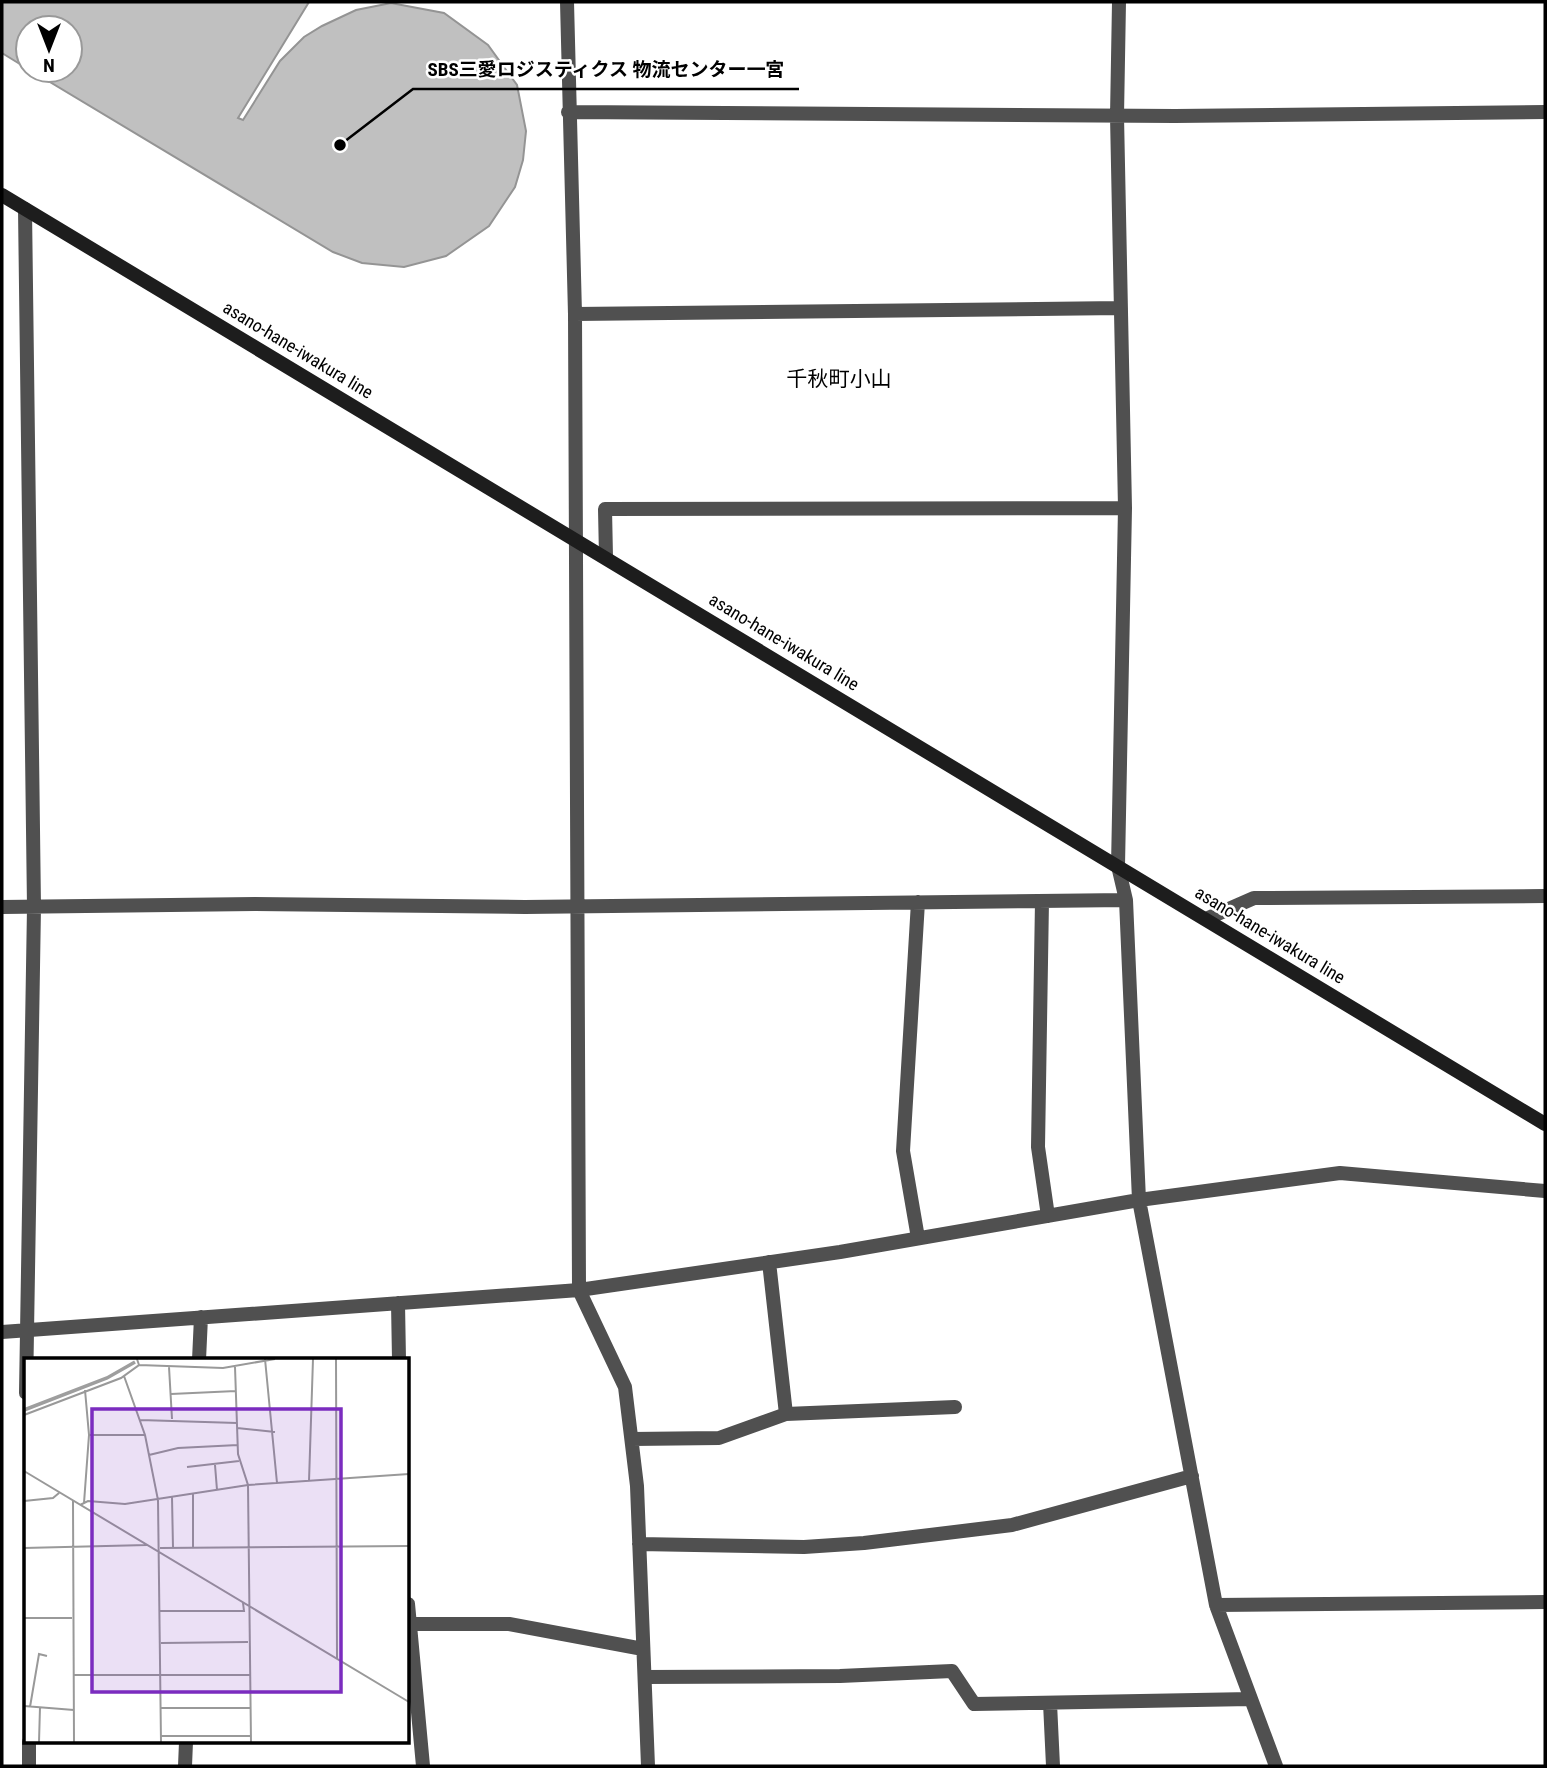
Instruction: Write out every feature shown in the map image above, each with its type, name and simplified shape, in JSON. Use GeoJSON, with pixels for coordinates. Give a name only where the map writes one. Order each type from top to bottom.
{"type":"FeatureCollection","features":[{"type":"Feature","properties":{"kind":"main road","name":"asano-hane-iwakura line"},"geometry":{"type":"LineString","coordinates":[[2,195],[1545,1124]]}},
{"type":"Feature","properties":{"kind":"street"},"geometry":{"type":"LineString","coordinates":[[566,2],[575,314],[579,1290],[625,1387],[632,1440],[639,1544],[648,1766]]}},
{"type":"Feature","properties":{"kind":"street"},"geometry":{"type":"LineString","coordinates":[[1119,2],[1117,116],[1125,508],[1118,866],[1126,900],[1139,1200],[1216,1605],[1276,1766]]}},
{"type":"Feature","properties":{"kind":"street"},"geometry":{"type":"LineString","coordinates":[[568,112],[1117,116],[1545,112]]}},
{"type":"Feature","properties":{"kind":"street"},"geometry":{"type":"LineString","coordinates":[[25,209],[34,907],[26,1358]]}},
{"type":"Feature","properties":{"kind":"street"},"geometry":{"type":"LineString","coordinates":[[575,314],[1121,308]]}},
{"type":"Feature","properties":{"kind":"street"},"geometry":{"type":"LineString","coordinates":[[606,557],[604,509],[1125,508]]}},
{"type":"Feature","properties":{"kind":"street"},"geometry":{"type":"LineString","coordinates":[[1206,919],[1254,898],[1545,896]]}},
{"type":"Feature","properties":{"kind":"street"},"geometry":{"type":"LineString","coordinates":[[2,907],[577,906],[1126,900]]}},
{"type":"Feature","properties":{"kind":"street"},"geometry":{"type":"LineString","coordinates":[[1042,901],[1038,1147],[1048,1216]]}},
{"type":"Feature","properties":{"kind":"street"},"geometry":{"type":"LineString","coordinates":[[918,902],[903,1151],[918,1238]]}},
{"type":"Feature","properties":{"kind":"street"},"geometry":{"type":"LineString","coordinates":[[2,1332],[579,1290],[769,1262],[1139,1200],[1340,1173],[1545,1191]]}},
{"type":"Feature","properties":{"kind":"street"},"geometry":{"type":"LineString","coordinates":[[769,1262],[786,1414]]}},
{"type":"Feature","properties":{"kind":"street"},"geometry":{"type":"LineString","coordinates":[[398,1303],[399,1358]]}},
{"type":"Feature","properties":{"kind":"street"},"geometry":{"type":"LineString","coordinates":[[199,1358],[201,1317]]}},
{"type":"Feature","properties":{"kind":"street"},"geometry":{"type":"LineString","coordinates":[[632,1440],[719,1438],[786,1414],[955,1407]]}},
{"type":"Feature","properties":{"kind":"street"},"geometry":{"type":"LineString","coordinates":[[639,1544],[804,1547],[1012,1525],[1192,1476]]}},
{"type":"Feature","properties":{"kind":"street"},"geometry":{"type":"LineString","coordinates":[[1216,1605],[1545,1602]]}},
{"type":"Feature","properties":{"kind":"street"},"geometry":{"type":"LineString","coordinates":[[423,1766],[410,1624],[509,1624],[643,1649]]}},
{"type":"Feature","properties":{"kind":"street"},"geometry":{"type":"LineString","coordinates":[[645,1677],[841,1676],[952,1671],[974,1704],[1251,1699]]}},
{"type":"Feature","properties":{"kind":"street"},"geometry":{"type":"LineString","coordinates":[[1050,1703],[1053,1766]]}},
{"type":"Feature","properties":{"kind":"street"},"geometry":{"type":"LineString","coordinates":[[29,1744],[29,1766]]}},
{"type":"Feature","properties":{"kind":"street"},"geometry":{"type":"LineString","coordinates":[[186,1744],[186,1766]]}},
{"type":"Feature","properties":{"kind":"building"},"geometry":{"type":"Polygon","coordinates":[[[2,2],[309,2],[238,118],[243,120],[280,61],[304,37],[322,26],[356,10],[391,3],[444,13],[488,45],[517,85],[526,131],[523,160],[515,187],[489,226],[446,256],[404,267],[362,263],[333,252],[53,84],[84,84],[84,14],[14,14],[14,60],[2,53],[2,2]]]}},
{"type":"Feature","properties":{"kind":"place","name":"SBS三愛ロジスティクス 物流センター一宮"},"geometry":{"type":"Point","coordinates":[340,145]}},
{"type":"Feature","properties":{"kind":"district","name":"千秋町小山"},"geometry":{"type":"Point","coordinates":[839,379]}}]}
